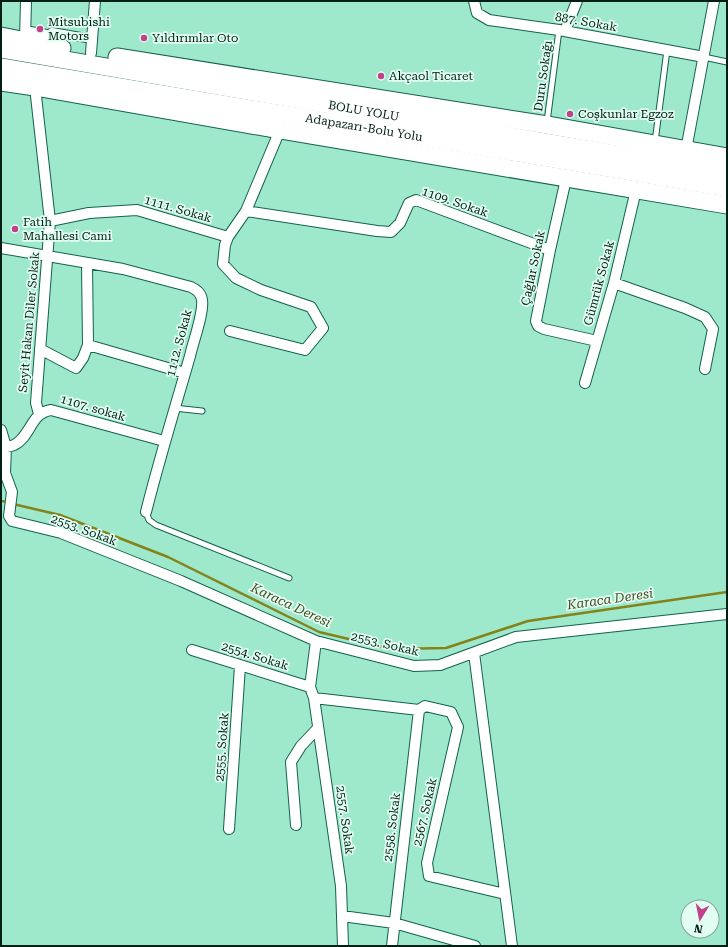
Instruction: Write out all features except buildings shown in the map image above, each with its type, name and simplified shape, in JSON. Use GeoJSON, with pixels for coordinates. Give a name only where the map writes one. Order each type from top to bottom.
{"type":"FeatureCollection","features":[{"type":"Feature","properties":{"kind":"highway"},"geometry":{"type":"LineString","coordinates":[[1,37],[25,35],[727,157]]}},
{"type":"Feature","properties":{"kind":"highway","name":"BOLU YOLU"},"geometry":{"type":"LineString","coordinates":[[1,49],[727,173]]}},
{"type":"Feature","properties":{"kind":"highway","name":"Adapazarı-Bolu Yolu"},"geometry":{"type":"LineString","coordinates":[[1,67],[727,188]]}},
{"type":"Feature","properties":{"kind":"highway"},"geometry":{"type":"LineString","coordinates":[[5,82],[566,179],[727,205]]}},
{"type":"Feature","properties":{"kind":"street"},"geometry":{"type":"LineString","coordinates":[[25,35],[26,1]]}},
{"type":"Feature","properties":{"kind":"street"},"geometry":{"type":"LineString","coordinates":[[91,46],[94,1]]}},
{"type":"Feature","properties":{"kind":"street","name":"887. Sokak"},"geometry":{"type":"LineString","coordinates":[[474,1],[477,13],[489,20],[562,31],[704,57]]}},
{"type":"Feature","properties":{"kind":"street"},"geometry":{"type":"LineString","coordinates":[[562,31],[577,1]]}},
{"type":"Feature","properties":{"kind":"street"},"geometry":{"type":"LineString","coordinates":[[686,150],[714,1]]}},
{"type":"Feature","properties":{"kind":"street","name":"Seyit Hakan Diler Sokak"},"geometry":{"type":"LineString","coordinates":[[36,87],[50,221],[36,403],[36,409],[39,414]]}},
{"type":"Feature","properties":{"kind":"street"},"geometry":{"type":"LineString","coordinates":[[230,331],[304,350],[323,328],[311,307],[261,290],[236,278],[223,264],[225,245],[228,236],[246,211],[280,130]]}},
{"type":"Feature","properties":{"kind":"street","name":"Çağlar Sokak"},"geometry":{"type":"LineString","coordinates":[[566,179],[536,319],[537,324],[544,329],[597,341]]}},
{"type":"Feature","properties":{"kind":"street","name":"Gümrük Sokak"},"geometry":{"type":"LineString","coordinates":[[585,383],[614,283],[636,190]]}},
{"type":"Feature","properties":{"kind":"street","name":"1109. Sokak"},"geometry":{"type":"LineString","coordinates":[[246,211],[391,232],[400,223],[408,203],[416,200],[550,250]]}},
{"type":"Feature","properties":{"kind":"street","name":"1111. Sokak"},"geometry":{"type":"LineString","coordinates":[[50,221],[89,213],[137,210],[228,236]]}},
{"type":"Feature","properties":{"kind":"street","name":"1112. Sokak"},"geometry":{"type":"LineString","coordinates":[[1,248],[146,274],[197,290],[202,300],[202,308],[185,373],[164,441],[146,512]]}},
{"type":"Feature","properties":{"kind":"street"},"geometry":{"type":"LineString","coordinates":[[40,349],[76,368],[83,358],[88,345],[87,263]]}},
{"type":"Feature","properties":{"kind":"street"},"geometry":{"type":"LineString","coordinates":[[614,283],[706,317],[713,329],[705,369]]}},
{"type":"Feature","properties":{"kind":"street"},"geometry":{"type":"LineString","coordinates":[[88,345],[185,373]]}},
{"type":"Feature","properties":{"kind":"street","name":"1107. sokak"},"geometry":{"type":"LineString","coordinates":[[39,414],[46,410],[51,410],[164,441]]}},
{"type":"Feature","properties":{"kind":"street"},"geometry":{"type":"LineString","coordinates":[[4,448],[18,443],[39,414]]}},
{"type":"Feature","properties":{"kind":"street"},"geometry":{"type":"LineString","coordinates":[[1,430],[4,448],[5,473],[12,492],[8,518]]}},
{"type":"Feature","properties":{"kind":"street","name":"2553. Sokak"},"geometry":{"type":"LineString","coordinates":[[8,518],[61,534],[181,580],[316,641],[414,666],[440,665],[516,637],[727,614]]}},
{"type":"Feature","properties":{"kind":"street"},"geometry":{"type":"LineString","coordinates":[[316,641],[310,687],[314,698],[419,710]]}},
{"type":"Feature","properties":{"kind":"street","name":"2554. Sokak"},"geometry":{"type":"LineString","coordinates":[[192,650],[310,687]]}},
{"type":"Feature","properties":{"kind":"street"},"geometry":{"type":"LineString","coordinates":[[474,653],[512,946]]}},
{"type":"Feature","properties":{"kind":"street","name":"2555. Sokak"},"geometry":{"type":"LineString","coordinates":[[229,829],[240,666]]}},
{"type":"Feature","properties":{"kind":"street","name":"2557. Sokak"},"geometry":{"type":"LineString","coordinates":[[314,698],[341,886],[343,946]]}},
{"type":"Feature","properties":{"kind":"street","name":"2567. Sokak"},"geometry":{"type":"LineString","coordinates":[[419,710],[425,706],[451,712],[458,727],[427,863],[429,876],[505,894]]}},
{"type":"Feature","properties":{"kind":"street","name":"2558. Sokak"},"geometry":{"type":"LineString","coordinates":[[392,946],[419,710]]}},
{"type":"Feature","properties":{"kind":"street"},"geometry":{"type":"LineString","coordinates":[[296,825],[290,762],[301,746],[318,728]]}},
{"type":"Feature","properties":{"kind":"street"},"geometry":{"type":"LineString","coordinates":[[342,916],[394,923],[475,946]]}},
{"type":"Feature","properties":{"kind":"lane","name":"Duru Sokağı"},"geometry":{"type":"LineString","coordinates":[[547,125],[562,31]]}},
{"type":"Feature","properties":{"kind":"lane"},"geometry":{"type":"LineString","coordinates":[[654,144],[667,50]]}},
{"type":"Feature","properties":{"kind":"lane"},"geometry":{"type":"LineString","coordinates":[[704,57],[727,62]]}},
{"type":"Feature","properties":{"kind":"lane"},"geometry":{"type":"LineString","coordinates":[[174,408],[202,411]]}},
{"type":"Feature","properties":{"kind":"lane"},"geometry":{"type":"LineString","coordinates":[[146,512],[149,520],[156,525],[289,578]]}},
{"type":"Feature","properties":{"kind":"waterway","name":"Karaca Deresi"},"geometry":{"type":"LineString","coordinates":[[1,501],[8,502]]}},
{"type":"Feature","properties":{"kind":"waterway","name":"Karaca Deresi"},"geometry":{"type":"LineString","coordinates":[[13,504],[60,515],[168,557],[319,632],[391,649],[446,648],[528,621],[727,592]]}},
{"type":"Feature","properties":{"kind":"place","name":"Mitsubishi Motors"},"geometry":{"type":"Point","coordinates":[40,29]}},
{"type":"Feature","properties":{"kind":"place","name":"Yıldırımlar Oto"},"geometry":{"type":"Point","coordinates":[144,38]}},
{"type":"Feature","properties":{"kind":"place","name":"Akçaol Ticaret"},"geometry":{"type":"Point","coordinates":[381,76]}},
{"type":"Feature","properties":{"kind":"place","name":"Coşkunlar Egzoz"},"geometry":{"type":"Point","coordinates":[570,114]}},
{"type":"Feature","properties":{"kind":"place","name":"Fatih Mahallesi Cami"},"geometry":{"type":"Point","coordinates":[15,229]}}]}
